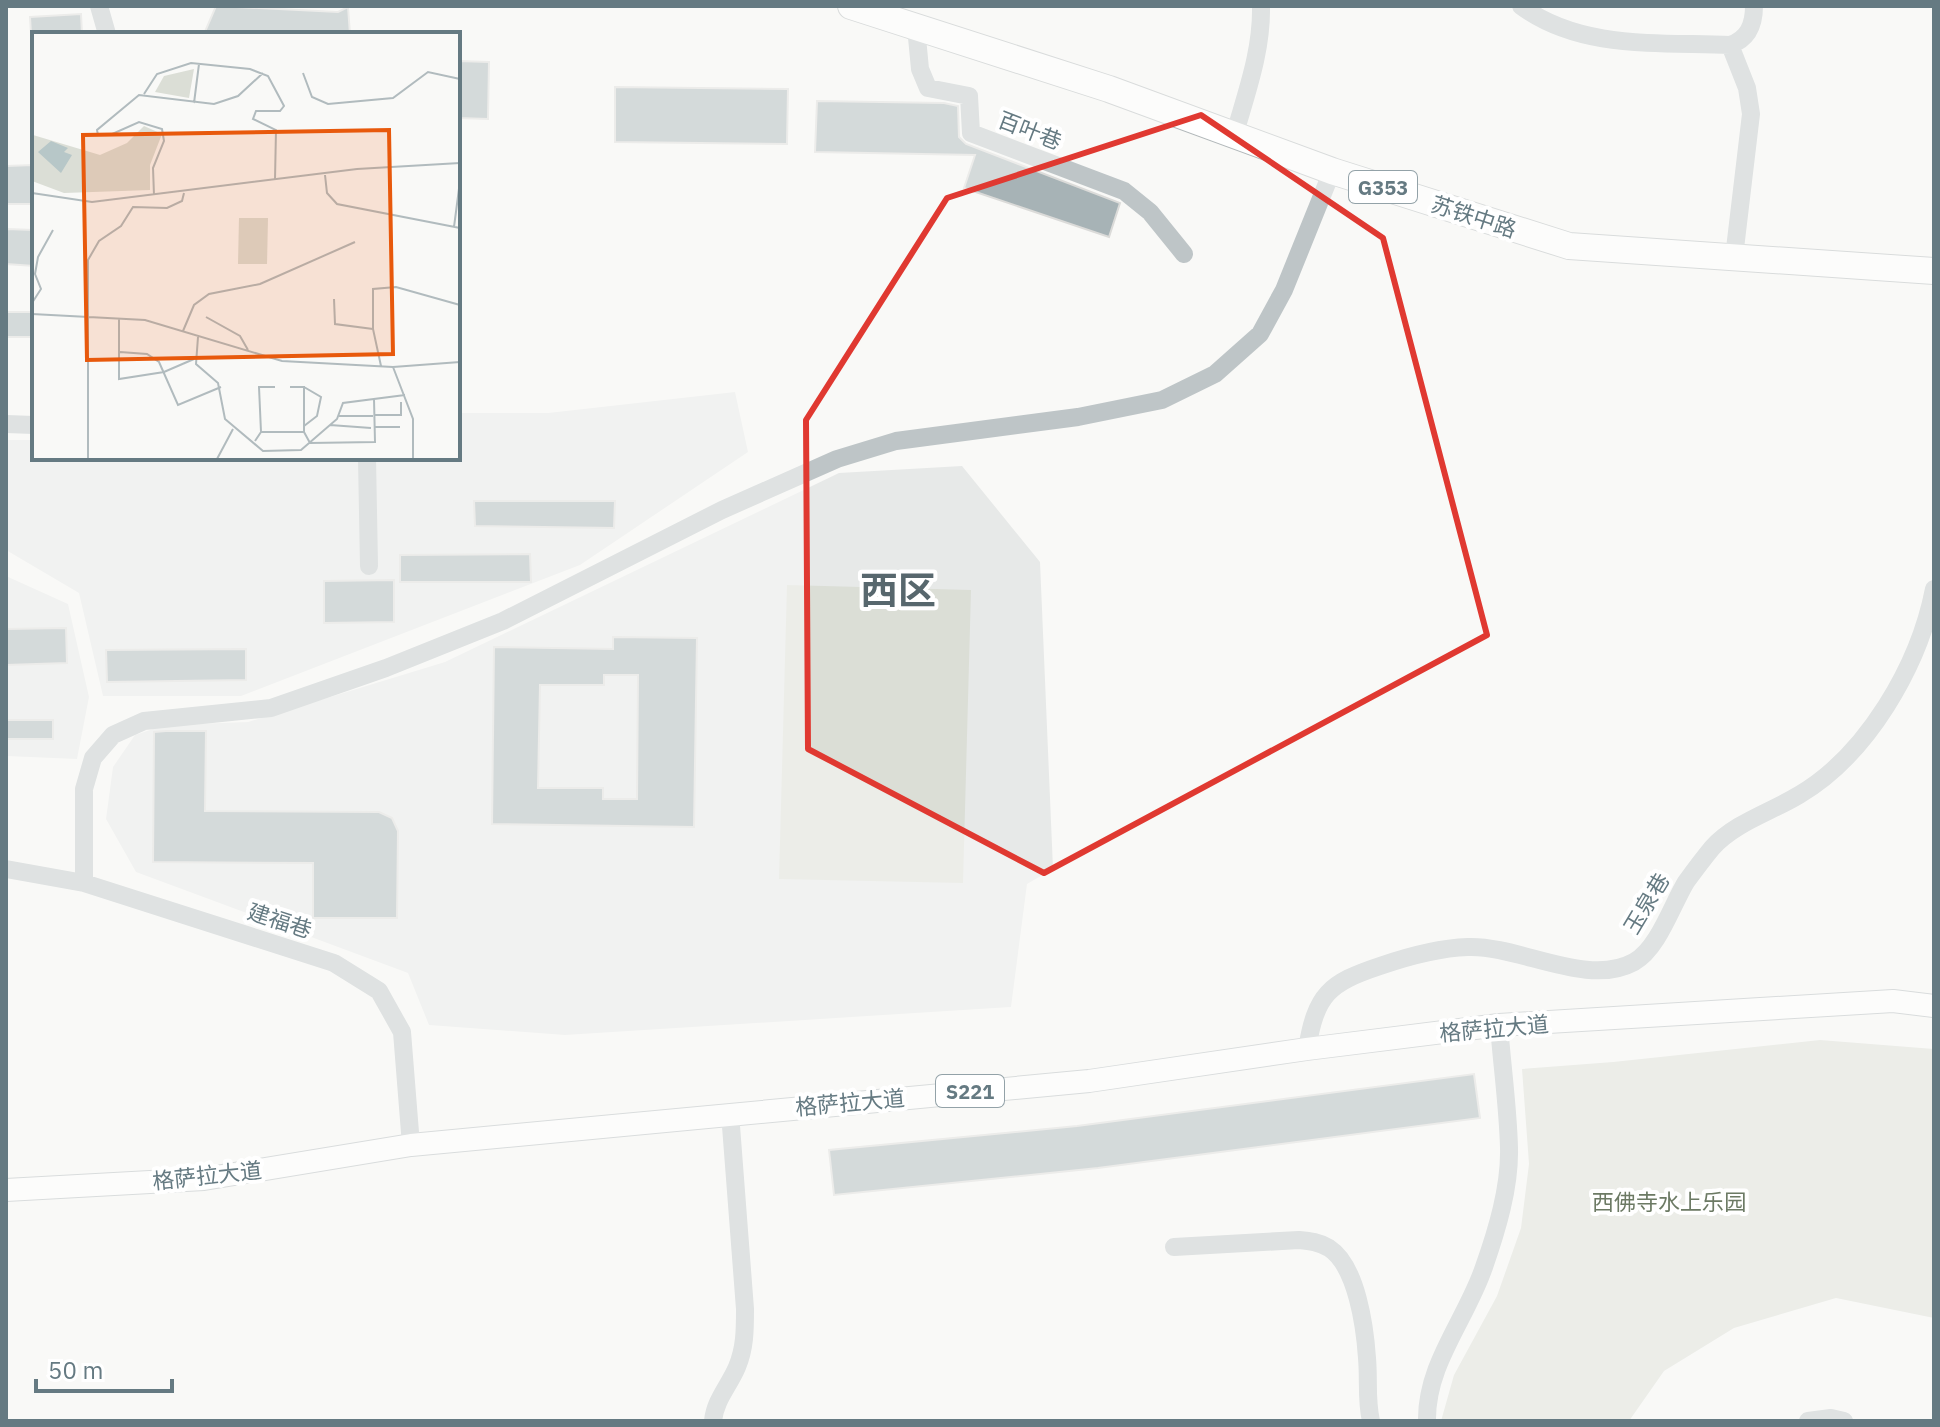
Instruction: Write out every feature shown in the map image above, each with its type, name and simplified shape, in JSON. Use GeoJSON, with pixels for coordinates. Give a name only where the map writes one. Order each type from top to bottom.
{"type":"FeatureCollection","features":[{"type":"Feature","properties":{"kind":"highway","name":"苏铁中路"},"geometry":{"type":"LineString","coordinates":[[851,6],[1235,133],[1332,171],[1569,246],[1934,271]]}},
{"type":"Feature","properties":{"kind":"main road","name":"格萨拉大道"},"geometry":{"type":"LineString","coordinates":[[6,1190],[204,1179],[411,1145],[1089,1081],[1499,1025],[1893,1001],[1934,1006]]}},
{"type":"Feature","properties":{"kind":"street"},"geometry":{"type":"LineString","coordinates":[[99,6],[106,32]]}},
{"type":"Feature","properties":{"kind":"street"},"geometry":{"type":"LineString","coordinates":[[1235,133],[1256,64],[1261,6]]}},
{"type":"Feature","properties":{"kind":"street"},"geometry":{"type":"LineString","coordinates":[[1521,6],[1559,28],[1600,40],[1730,45],[1742,41],[1750,30],[1754,6]]}},
{"type":"Feature","properties":{"kind":"street","name":"百叶巷"},"geometry":{"type":"LineString","coordinates":[[916,27],[920,69],[928,88],[969,96],[971,133],[1124,191],[1150,212],[1184,254]]}},
{"type":"Feature","properties":{"kind":"street"},"geometry":{"type":"LineString","coordinates":[[1730,45],[1747,88],[1751,114],[1734,257]]}},
{"type":"Feature","properties":{"kind":"street"},"geometry":{"type":"LineString","coordinates":[[84,883],[84,789],[93,758],[113,735],[144,721],[271,708],[386,668],[503,621],[722,510],[837,459],[896,441],[1078,417],[1162,400],[1215,374],[1260,334],[1284,290],[1332,171]]}},
{"type":"Feature","properties":{"kind":"street"},"geometry":{"type":"LineString","coordinates":[[6,424],[32,425]]}},
{"type":"Feature","properties":{"kind":"street"},"geometry":{"type":"LineString","coordinates":[[367,460],[369,566]]}},
{"type":"Feature","properties":{"kind":"street","name":"玉泉巷"},"geometry":{"type":"LineString","coordinates":[[1307,1049],[1311,1021],[1324,995],[1346,977],[1416,954],[1469,946],[1587,970],[1612,969],[1635,962],[1650,948],[1687,881],[1714,846],[1740,826],[1827,778],[1854,752],[1899,684],[1922,630],[1934,589]]}},
{"type":"Feature","properties":{"kind":"street","name":"建福巷"},"geometry":{"type":"LineString","coordinates":[[6,869],[84,883],[334,963],[379,991],[402,1032],[411,1145]]}},
{"type":"Feature","properties":{"kind":"street"},"geometry":{"type":"LineString","coordinates":[[1427,1421],[1426,1404],[1432,1377],[1484,1270],[1501,1212],[1509,1150],[1499,1025]]}},
{"type":"Feature","properties":{"kind":"street"},"geometry":{"type":"LineString","coordinates":[[713,1421],[719,1398],[736,1369],[745,1341],[730,1113]]}},
{"type":"Feature","properties":{"kind":"street"},"geometry":{"type":"LineString","coordinates":[[1174,1247],[1299,1240],[1317,1242],[1332,1250],[1352,1281],[1362,1321],[1371,1421]]}},
{"type":"Feature","properties":{"kind":"street"},"geometry":{"type":"LineString","coordinates":[[1808,1421],[1831,1418],[1844,1421]]}},
{"type":"Feature","properties":{"kind":"highlighted area"},"geometry":{"type":"Polygon","coordinates":[[[1201,115],[1383,238],[1487,635],[1044,873],[808,749],[806,420],[947,198],[1201,115]]]}},
{"type":"Feature","properties":{"kind":"shaded area"},"geometry":{"type":"Polygon","coordinates":[[[735,392],[748,452],[580,565],[241,696],[103,696],[79,593],[6,550],[6,440],[32,440],[32,460],[460,460],[460,413],[548,413],[735,392]]]}},
{"type":"Feature","properties":{"kind":"shaded area"},"geometry":{"type":"Polygon","coordinates":[[[962,466],[1040,562],[1053,869],[1027,884],[1011,1007],[565,1035],[429,1025],[408,973],[136,872],[106,819],[113,767],[135,735],[165,725],[248,722],[445,662],[839,473],[962,466]]]}},
{"type":"Feature","properties":{"kind":"shaded area"},"geometry":{"type":"Polygon","coordinates":[[[6,576],[68,604],[89,697],[77,759],[6,756],[6,576]]]}},
{"type":"Feature","properties":{"kind":"green space"},"geometry":{"type":"Polygon","coordinates":[[[787,585],[971,590],[963,883],[779,879],[787,585]]]}},
{"type":"Feature","properties":{"kind":"green space","name":"西佛寺水上乐园"},"geometry":{"type":"Polygon","coordinates":[[[1820,1040],[1934,1049],[1934,1318],[1836,1298],[1734,1328],[1664,1371],[1629,1421],[1441,1421],[1454,1375],[1497,1296],[1521,1228],[1529,1164],[1522,1069],[1820,1040]]]}},
{"type":"Feature","properties":{"kind":"building"},"geometry":{"type":"Polygon","coordinates":[[[216,6],[338,12],[348,7],[350,32],[205,32],[216,6]]]}},
{"type":"Feature","properties":{"kind":"building"},"geometry":{"type":"Polygon","coordinates":[[[81,14],[82,32],[31,34],[30,17],[81,14]]]}},
{"type":"Feature","properties":{"kind":"building"},"geometry":{"type":"Polygon","coordinates":[[[460,61],[489,62],[488,119],[460,118],[460,61]]]}},
{"type":"Feature","properties":{"kind":"building"},"geometry":{"type":"Polygon","coordinates":[[[615,87],[788,89],[787,144],[615,142],[615,87]]]}},
{"type":"Feature","properties":{"kind":"building"},"geometry":{"type":"Polygon","coordinates":[[[817,101],[944,103],[958,106],[959,137],[966,144],[1120,203],[1109,237],[964,188],[975,155],[815,152],[817,101]]]}},
{"type":"Feature","properties":{"kind":"building"},"geometry":{"type":"Polygon","coordinates":[[[32,165],[32,204],[6,204],[6,166],[32,165]]]}},
{"type":"Feature","properties":{"kind":"building"},"geometry":{"type":"Polygon","coordinates":[[[6,229],[32,230],[32,266],[6,264],[6,229]]]}},
{"type":"Feature","properties":{"kind":"building"},"geometry":{"type":"Polygon","coordinates":[[[6,312],[32,312],[32,337],[6,337],[6,312]]]}},
{"type":"Feature","properties":{"kind":"building"},"geometry":{"type":"Polygon","coordinates":[[[474,501],[615,501],[614,528],[475,526],[474,501]]]}},
{"type":"Feature","properties":{"kind":"building"},"geometry":{"type":"Polygon","coordinates":[[[530,554],[531,582],[400,582],[400,555],[530,554]]]}},
{"type":"Feature","properties":{"kind":"building"},"geometry":{"type":"Polygon","coordinates":[[[394,580],[394,622],[324,623],[324,581],[394,580]]]}},
{"type":"Feature","properties":{"kind":"building"},"geometry":{"type":"Polygon","coordinates":[[[66,628],[67,663],[6,665],[6,629],[66,628]]]}},
{"type":"Feature","properties":{"kind":"building"},"geometry":{"type":"Polygon","coordinates":[[[613,637],[697,638],[694,827],[492,824],[494,647],[613,649],[613,637]],[[604,675],[604,685],[540,685],[538,788],[603,788],[603,799],[637,799],[638,675],[604,675]]]}},
{"type":"Feature","properties":{"kind":"building"},"geometry":{"type":"Polygon","coordinates":[[[246,649],[246,680],[107,682],[106,650],[246,649]]]}},
{"type":"Feature","properties":{"kind":"building"},"geometry":{"type":"Polygon","coordinates":[[[6,720],[53,720],[53,739],[6,739],[6,720]]]}},
{"type":"Feature","properties":{"kind":"building"},"geometry":{"type":"Polygon","coordinates":[[[206,731],[205,811],[379,812],[392,818],[398,831],[397,918],[313,918],[313,863],[153,862],[154,732],[206,731]]]}},
{"type":"Feature","properties":{"kind":"building"},"geometry":{"type":"Polygon","coordinates":[[[1474,1074],[1480,1118],[1098,1168],[834,1195],[829,1150],[1077,1126],[1474,1074]]]}},
{"type":"Feature","properties":{"kind":"district","name":"西区"},"geometry":{"type":"Point","coordinates":[898,589]}}]}
